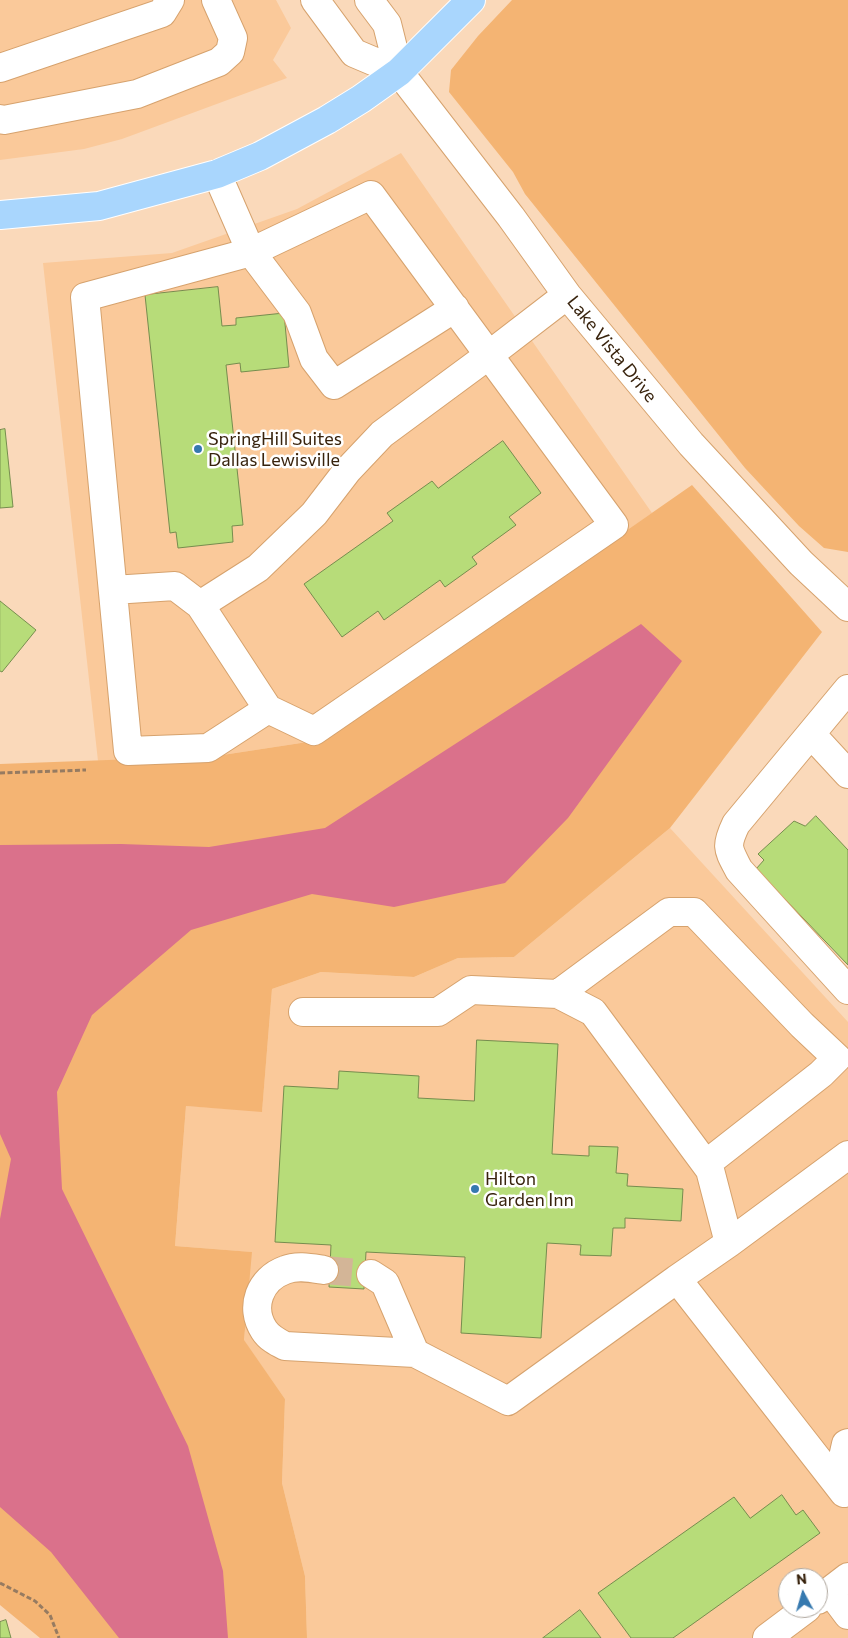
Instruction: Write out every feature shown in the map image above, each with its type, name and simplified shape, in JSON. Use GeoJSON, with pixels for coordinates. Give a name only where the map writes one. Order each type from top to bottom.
{"type":"FeatureCollection","features":[{"type":"Feature","properties":{"kind":"main road"},"geometry":{"type":"LineString","coordinates":[[0,215],[99,206],[217,174],[260,156],[327,120],[399,72],[471,0]]}},
{"type":"Feature","properties":{"kind":"street"},"geometry":{"type":"LineString","coordinates":[[0,68],[162,13],[170,0]]}},
{"type":"Feature","properties":{"kind":"street"},"geometry":{"type":"LineString","coordinates":[[0,119],[4,120],[137,94],[219,62],[230,52],[232,38],[216,0]]}},
{"type":"Feature","properties":{"kind":"street","name":"Lake Vista Drive"},"geometry":{"type":"LineString","coordinates":[[315,0],[354,53],[399,72]]}},
{"type":"Feature","properties":{"kind":"street","name":"Lake Vista Drive"},"geometry":{"type":"LineString","coordinates":[[369,0],[387,24],[399,72],[511,217],[567,295],[691,444],[801,562],[848,607]]}},
{"type":"Feature","properties":{"kind":"street"},"geometry":{"type":"LineString","coordinates":[[217,174],[251,252],[298,313],[314,359],[334,385],[455,308]]}},
{"type":"Feature","properties":{"kind":"street"},"geometry":{"type":"LineString","coordinates":[[113,590],[175,586],[200,604],[268,709],[314,731],[614,525],[371,195],[251,252],[85,297],[128,751],[208,748],[268,709]]}},
{"type":"Feature","properties":{"kind":"street"},"geometry":{"type":"LineString","coordinates":[[200,604],[258,568],[314,514],[347,471],[382,434],[567,295]]}},
{"type":"Feature","properties":{"kind":"street"},"geometry":{"type":"LineString","coordinates":[[848,689],[736,824],[728,841],[731,856],[739,870],[848,990]]}},
{"type":"Feature","properties":{"kind":"street"},"geometry":{"type":"LineString","coordinates":[[811,734],[848,774]]}},
{"type":"Feature","properties":{"kind":"street"},"geometry":{"type":"LineString","coordinates":[[558,994],[669,912],[694,912],[802,1025],[844,1058],[706,1164]]}},
{"type":"Feature","properties":{"kind":"street"},"geometry":{"type":"LineString","coordinates":[[303,1012],[438,1012],[471,990],[558,994],[593,1012],[710,1170],[729,1243]]}},
{"type":"Feature","properties":{"kind":"street"},"geometry":{"type":"LineString","coordinates":[[324,1270],[300,1267],[287,1269],[275,1274],[265,1283],[259,1294],[256,1306],[264,1331],[274,1340],[286,1346],[415,1353],[508,1401],[729,1243],[848,1155]]}},
{"type":"Feature","properties":{"kind":"street"},"geometry":{"type":"LineString","coordinates":[[371,1274],[384,1283],[415,1353]]}},
{"type":"Feature","properties":{"kind":"street"},"geometry":{"type":"LineString","coordinates":[[677,1279],[842,1491]]}},
{"type":"Feature","properties":{"kind":"street"},"geometry":{"type":"LineString","coordinates":[[842,1491],[846,1444],[848,1443]]}},
{"type":"Feature","properties":{"kind":"street"},"geometry":{"type":"LineString","coordinates":[[832,1589],[848,1615]]}},
{"type":"Feature","properties":{"kind":"street"},"geometry":{"type":"LineString","coordinates":[[767,1638],[794,1618]]}},
{"type":"Feature","properties":{"kind":"path"},"geometry":{"type":"LineString","coordinates":[[0,773],[86,770]]}},
{"type":"Feature","properties":{"kind":"path"},"geometry":{"type":"LineString","coordinates":[[0,1583],[35,1601],[50,1615],[58,1638]]}},
{"type":"Feature","properties":{"kind":"shaded area"},"geometry":{"type":"Polygon","coordinates":[[[0,0],[276,0],[291,28],[273,60],[287,78],[122,139],[84,149],[0,160],[0,0]]]}},
{"type":"Feature","properties":{"kind":"shaded area"},"geometry":{"type":"Polygon","coordinates":[[[512,0],[848,0],[848,552],[824,548],[799,526],[745,468],[525,194],[513,172],[449,92],[451,70],[478,36],[512,0]]]}},
{"type":"Feature","properties":{"kind":"shaded area"},"geometry":{"type":"Polygon","coordinates":[[[401,153],[652,513],[327,739],[216,756],[98,761],[43,263],[172,253],[297,209],[401,153]]]}},
{"type":"Feature","properties":{"kind":"shaded area"},"geometry":{"type":"Polygon","coordinates":[[[692,485],[822,632],[670,828],[514,957],[458,958],[414,977],[321,972],[272,989],[262,1112],[186,1106],[175,1246],[252,1252],[244,1340],[285,1399],[282,1483],[305,1576],[307,1638],[40,1638],[0,1605],[0,764],[216,756],[327,739],[692,485]]]}},
{"type":"Feature","properties":{"kind":"shaded area"},"geometry":{"type":"Polygon","coordinates":[[[641,624],[682,661],[568,818],[505,883],[394,907],[312,894],[191,930],[92,1015],[57,1092],[62,1189],[188,1446],[223,1571],[228,1638],[119,1638],[51,1552],[0,1507],[0,1219],[11,1159],[0,1134],[0,845],[121,844],[209,847],[325,828],[641,624]]]}},
{"type":"Feature","properties":{"kind":"shaded area"},"geometry":{"type":"Polygon","coordinates":[[[670,828],[848,1022],[848,1638],[307,1638],[305,1576],[282,1483],[285,1399],[244,1341],[251,1252],[175,1246],[186,1106],[262,1111],[272,989],[321,972],[414,977],[458,958],[514,957],[670,828]]]}},
{"type":"Feature","properties":{"kind":"building","name":"SpringHill Suites Dallas Lewisville"},"geometry":{"type":"Polygon","coordinates":[[[218,287],[222,326],[236,325],[236,318],[284,313],[289,367],[241,372],[240,363],[226,365],[243,525],[232,526],[233,542],[178,548],[176,532],[170,533],[145,295],[218,287]]]}},
{"type":"Feature","properties":{"kind":"building"},"geometry":{"type":"Polygon","coordinates":[[[5,429],[13,507],[0,508],[0,430],[5,429]]]}},
{"type":"Feature","properties":{"kind":"building"},"geometry":{"type":"Polygon","coordinates":[[[503,441],[541,493],[509,517],[516,525],[472,557],[477,564],[445,587],[440,580],[384,620],[378,611],[342,637],[304,584],[393,521],[387,513],[432,481],[438,488],[503,441]]]}},
{"type":"Feature","properties":{"kind":"building"},"geometry":{"type":"Polygon","coordinates":[[[0,601],[36,630],[2,672],[0,671],[0,601]]]}},
{"type":"Feature","properties":{"kind":"building"},"geometry":{"type":"Polygon","coordinates":[[[816,816],[848,850],[848,965],[756,869],[764,860],[758,854],[794,821],[805,826],[816,816]]]}},
{"type":"Feature","properties":{"kind":"building","name":"Hilton Garden Inn"},"geometry":{"type":"Polygon","coordinates":[[[477,1040],[558,1044],[552,1154],[589,1156],[589,1146],[618,1147],[616,1173],[628,1174],[627,1186],[683,1189],[681,1221],[625,1218],[625,1228],[613,1228],[611,1256],[580,1255],[581,1245],[547,1243],[541,1338],[461,1333],[465,1257],[366,1252],[364,1289],[329,1287],[331,1245],[275,1242],[284,1086],[338,1089],[339,1071],[419,1076],[418,1098],[474,1101],[477,1040]]]}},
{"type":"Feature","properties":{"kind":"building"},"geometry":{"type":"Polygon","coordinates":[[[782,1495],[796,1515],[803,1510],[820,1533],[673,1638],[631,1638],[598,1593],[734,1497],[750,1518],[782,1495]]]}},
{"type":"Feature","properties":{"kind":"building"},"geometry":{"type":"Polygon","coordinates":[[[580,1610],[601,1638],[543,1638],[580,1610]]]}},
{"type":"Feature","properties":{"kind":"building"},"geometry":{"type":"Polygon","coordinates":[[[6,1620],[11,1638],[0,1638],[0,1622],[6,1620]]]}},
{"type":"Feature","properties":{"kind":"tunnel"},"geometry":{"type":"LineString","coordinates":[[324,1270],[371,1274]]}},
{"type":"Feature","properties":{"kind":"place","name":"SpringHill Suites Dallas Lewisville"},"geometry":{"type":"Point","coordinates":[198,449]}},
{"type":"Feature","properties":{"kind":"place","name":"Hilton Garden Inn"},"geometry":{"type":"Point","coordinates":[475,1189]}}]}
